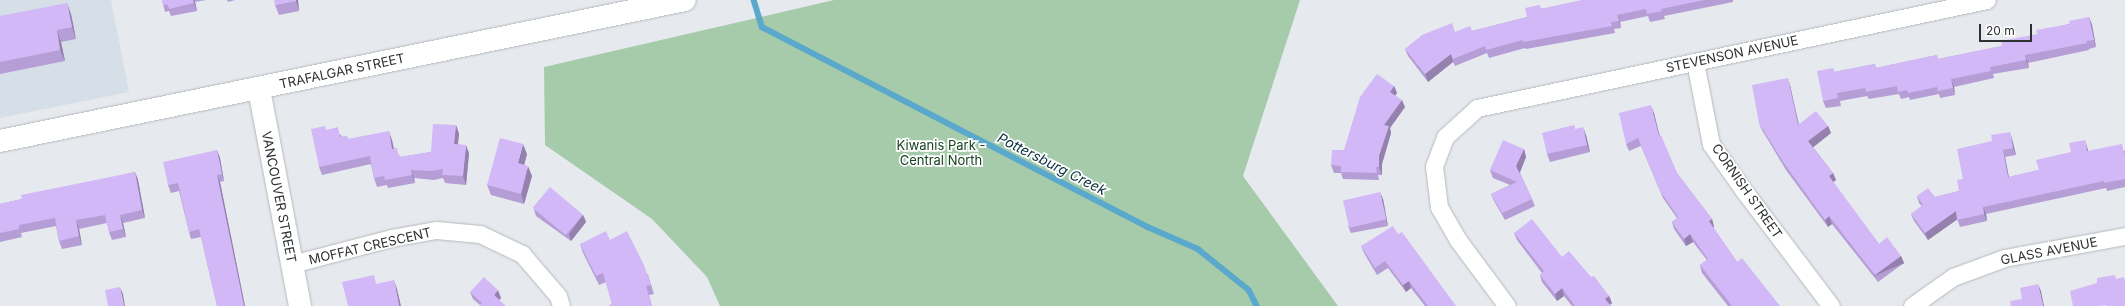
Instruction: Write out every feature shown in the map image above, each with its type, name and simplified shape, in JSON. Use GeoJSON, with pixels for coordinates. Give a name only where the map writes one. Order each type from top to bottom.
{"type":"FeatureCollection","features":[{"type":"Feature","properties":{"kind":"main road","name":"TRAFALGAR STREET"},"geometry":{"type":"LineString","coordinates":[[0,141],[259,89],[685,0]]}},
{"type":"Feature","properties":{"kind":"main road","name":"VANCOUVER STREET"},"geometry":{"type":"LineString","coordinates":[[259,89],[300,306]]}},
{"type":"Feature","properties":{"kind":"street","name":"STEVENSON AVENUE"},"geometry":{"type":"LineString","coordinates":[[1507,306],[1458,240],[1439,207],[1434,166],[1445,138],[1476,108],[1987,0]]}},
{"type":"Feature","properties":{"kind":"street","name":"CORNISH STREET"},"geometry":{"type":"LineString","coordinates":[[1695,62],[1712,144],[1744,191],[1831,306]]}},
{"type":"Feature","properties":{"kind":"street","name":"MOFFAT CRESCENT"},"geometry":{"type":"LineString","coordinates":[[292,264],[391,238],[436,230],[480,234],[522,254],[558,296],[561,306]]}},
{"type":"Feature","properties":{"kind":"street","name":"GLASS AVENUE"},"geometry":{"type":"LineString","coordinates":[[1912,306],[1953,277],[2004,258],[2125,236]]}},
{"type":"Feature","properties":{"kind":"shaded area"},"geometry":{"type":"Polygon","coordinates":[[[0,0],[111,0],[129,92],[0,118],[0,0]]]}},
{"type":"Feature","properties":{"kind":"green space","name":"Kiwanis Park - Central North"},"geometry":{"type":"Polygon","coordinates":[[[834,0],[1300,0],[1243,176],[1338,306],[720,306],[707,277],[652,219],[545,145],[544,67],[834,0]]]}},
{"type":"Feature","properties":{"kind":"building"},"geometry":{"type":"Polygon","coordinates":[[[162,0],[193,0],[194,3],[169,9],[167,4],[163,5],[162,0]]]}},
{"type":"Feature","properties":{"kind":"building"},"geometry":{"type":"Polygon","coordinates":[[[274,0],[296,0],[296,1],[275,5],[274,0]]]}},
{"type":"Feature","properties":{"kind":"building"},"geometry":{"type":"Polygon","coordinates":[[[1583,0],[1704,0],[1661,9],[1662,11],[1647,14],[1646,9],[1617,15],[1619,21],[1611,22],[1612,26],[1523,42],[1523,40],[1486,50],[1485,46],[1453,59],[1451,54],[1425,74],[1405,49],[1422,35],[1452,23],[1455,32],[1470,26],[1472,31],[1527,17],[1525,8],[1539,5],[1540,9],[1583,0]]]}},
{"type":"Feature","properties":{"kind":"building"},"geometry":{"type":"Polygon","coordinates":[[[67,3],[72,27],[57,30],[60,50],[0,62],[0,16],[67,3]]]}},
{"type":"Feature","properties":{"kind":"building"},"geometry":{"type":"Polygon","coordinates":[[[2089,17],[2094,40],[2086,41],[2087,43],[2025,55],[2026,60],[1990,67],[1991,71],[1951,79],[1953,88],[1938,91],[1937,87],[1908,93],[1907,90],[1898,92],[1897,86],[1866,92],[1865,88],[1837,93],[1838,98],[1823,101],[1817,71],[1833,68],[1834,72],[1875,64],[1875,68],[1937,55],[1938,59],[2002,46],[2001,41],[2037,34],[2036,30],[2070,24],[2069,21],[2089,17]]]}},
{"type":"Feature","properties":{"kind":"building"},"geometry":{"type":"Polygon","coordinates":[[[1377,74],[1394,86],[1390,92],[1402,100],[1384,125],[1389,126],[1379,156],[1379,167],[1376,167],[1377,173],[1341,172],[1341,166],[1331,165],[1332,150],[1344,150],[1360,97],[1377,74]]]}},
{"type":"Feature","properties":{"kind":"building"},"geometry":{"type":"Polygon","coordinates":[[[1788,78],[1798,125],[1816,111],[1828,126],[1808,141],[1833,173],[1829,176],[1879,244],[1887,237],[1901,256],[1875,275],[1829,216],[1825,220],[1783,162],[1759,123],[1752,85],[1788,78]]]}},
{"type":"Feature","properties":{"kind":"building"},"geometry":{"type":"Polygon","coordinates":[[[1651,105],[1659,136],[1661,135],[1677,173],[1712,219],[1709,221],[1737,262],[1742,258],[1780,306],[1732,306],[1700,265],[1708,259],[1690,234],[1684,239],[1672,222],[1678,217],[1660,191],[1638,138],[1626,144],[1619,113],[1651,105]]]}},
{"type":"Feature","properties":{"kind":"building"},"geometry":{"type":"Polygon","coordinates":[[[433,124],[456,125],[454,144],[466,145],[463,176],[442,175],[443,169],[431,171],[411,170],[412,175],[385,180],[384,176],[374,178],[370,156],[319,167],[311,129],[325,126],[326,130],[338,127],[340,137],[347,136],[347,139],[389,131],[392,149],[397,148],[399,157],[431,152],[433,124]]]}},
{"type":"Feature","properties":{"kind":"building"},"geometry":{"type":"Polygon","coordinates":[[[1574,125],[1575,129],[1583,127],[1587,145],[1547,154],[1542,133],[1574,125]]]}},
{"type":"Feature","properties":{"kind":"building"},"geometry":{"type":"Polygon","coordinates":[[[2010,132],[2013,148],[2003,150],[2008,177],[2039,170],[2036,160],[2071,152],[2069,143],[2085,140],[2087,151],[2122,144],[2125,156],[2125,179],[2104,183],[2104,181],[1983,207],[1984,214],[1957,220],[1956,211],[1925,233],[1911,214],[1923,205],[1917,196],[1928,188],[1935,197],[1959,191],[1957,180],[1963,179],[1957,149],[1992,141],[1991,135],[2010,132]]]}},
{"type":"Feature","properties":{"kind":"building"},"geometry":{"type":"Polygon","coordinates":[[[500,138],[523,144],[518,163],[528,166],[521,194],[487,185],[500,138]]]}},
{"type":"Feature","properties":{"kind":"building"},"geometry":{"type":"Polygon","coordinates":[[[1503,140],[1524,149],[1516,166],[1532,199],[1502,213],[1491,194],[1517,182],[1490,170],[1503,140]]]}},
{"type":"Feature","properties":{"kind":"building"},"geometry":{"type":"Polygon","coordinates":[[[217,150],[222,174],[217,175],[244,306],[217,306],[199,229],[189,232],[178,183],[168,185],[163,162],[217,150]]]}},
{"type":"Feature","properties":{"kind":"building"},"geometry":{"type":"Polygon","coordinates":[[[135,172],[142,210],[120,215],[123,229],[109,232],[105,215],[76,220],[79,236],[59,241],[55,218],[19,225],[19,229],[0,233],[0,204],[22,199],[21,195],[135,172]]]}},
{"type":"Feature","properties":{"kind":"building"},"geometry":{"type":"Polygon","coordinates":[[[550,187],[583,215],[566,235],[533,208],[550,187]]]}},
{"type":"Feature","properties":{"kind":"building"},"geometry":{"type":"Polygon","coordinates":[[[1380,192],[1386,219],[1349,228],[1343,201],[1380,192]]]}},
{"type":"Feature","properties":{"kind":"building"},"geometry":{"type":"Polygon","coordinates":[[[1532,219],[1562,257],[1569,251],[1591,277],[1594,276],[1609,296],[1605,299],[1611,306],[1575,306],[1562,288],[1555,294],[1540,275],[1544,271],[1514,233],[1532,219]]]}},
{"type":"Feature","properties":{"kind":"building"},"geometry":{"type":"Polygon","coordinates":[[[1393,226],[1398,234],[1402,232],[1456,306],[1428,306],[1409,281],[1403,285],[1385,261],[1375,268],[1361,246],[1393,226]]]}},
{"type":"Feature","properties":{"kind":"building"},"geometry":{"type":"Polygon","coordinates":[[[606,231],[610,240],[627,231],[644,265],[651,285],[646,286],[652,306],[609,306],[612,304],[603,273],[596,276],[580,244],[606,231]]]}},
{"type":"Feature","properties":{"kind":"building"},"geometry":{"type":"Polygon","coordinates":[[[374,275],[376,284],[394,280],[399,306],[348,306],[342,282],[374,275]]]}},
{"type":"Feature","properties":{"kind":"building"},"geometry":{"type":"Polygon","coordinates":[[[2115,275],[2116,279],[2124,277],[2125,306],[2073,306],[2070,291],[2097,283],[2097,278],[2115,275]]]}},
{"type":"Feature","properties":{"kind":"building"},"geometry":{"type":"Polygon","coordinates":[[[484,277],[498,290],[494,295],[506,306],[479,306],[482,303],[470,292],[484,277]]]}},
{"type":"Feature","properties":{"kind":"building"},"geometry":{"type":"Polygon","coordinates":[[[2038,284],[2043,306],[2011,306],[2010,301],[2022,299],[2020,288],[2038,284]]]}},
{"type":"Feature","properties":{"kind":"building"},"geometry":{"type":"Polygon","coordinates":[[[120,287],[124,306],[108,306],[105,290],[120,287]]]}},
{"type":"Feature","properties":{"kind":"waterway","name":"Pottersburg Creek"},"geometry":{"type":"LineString","coordinates":[[754,0],[762,27],[1148,227],[1198,249],[1249,290],[1257,306]]}}]}
